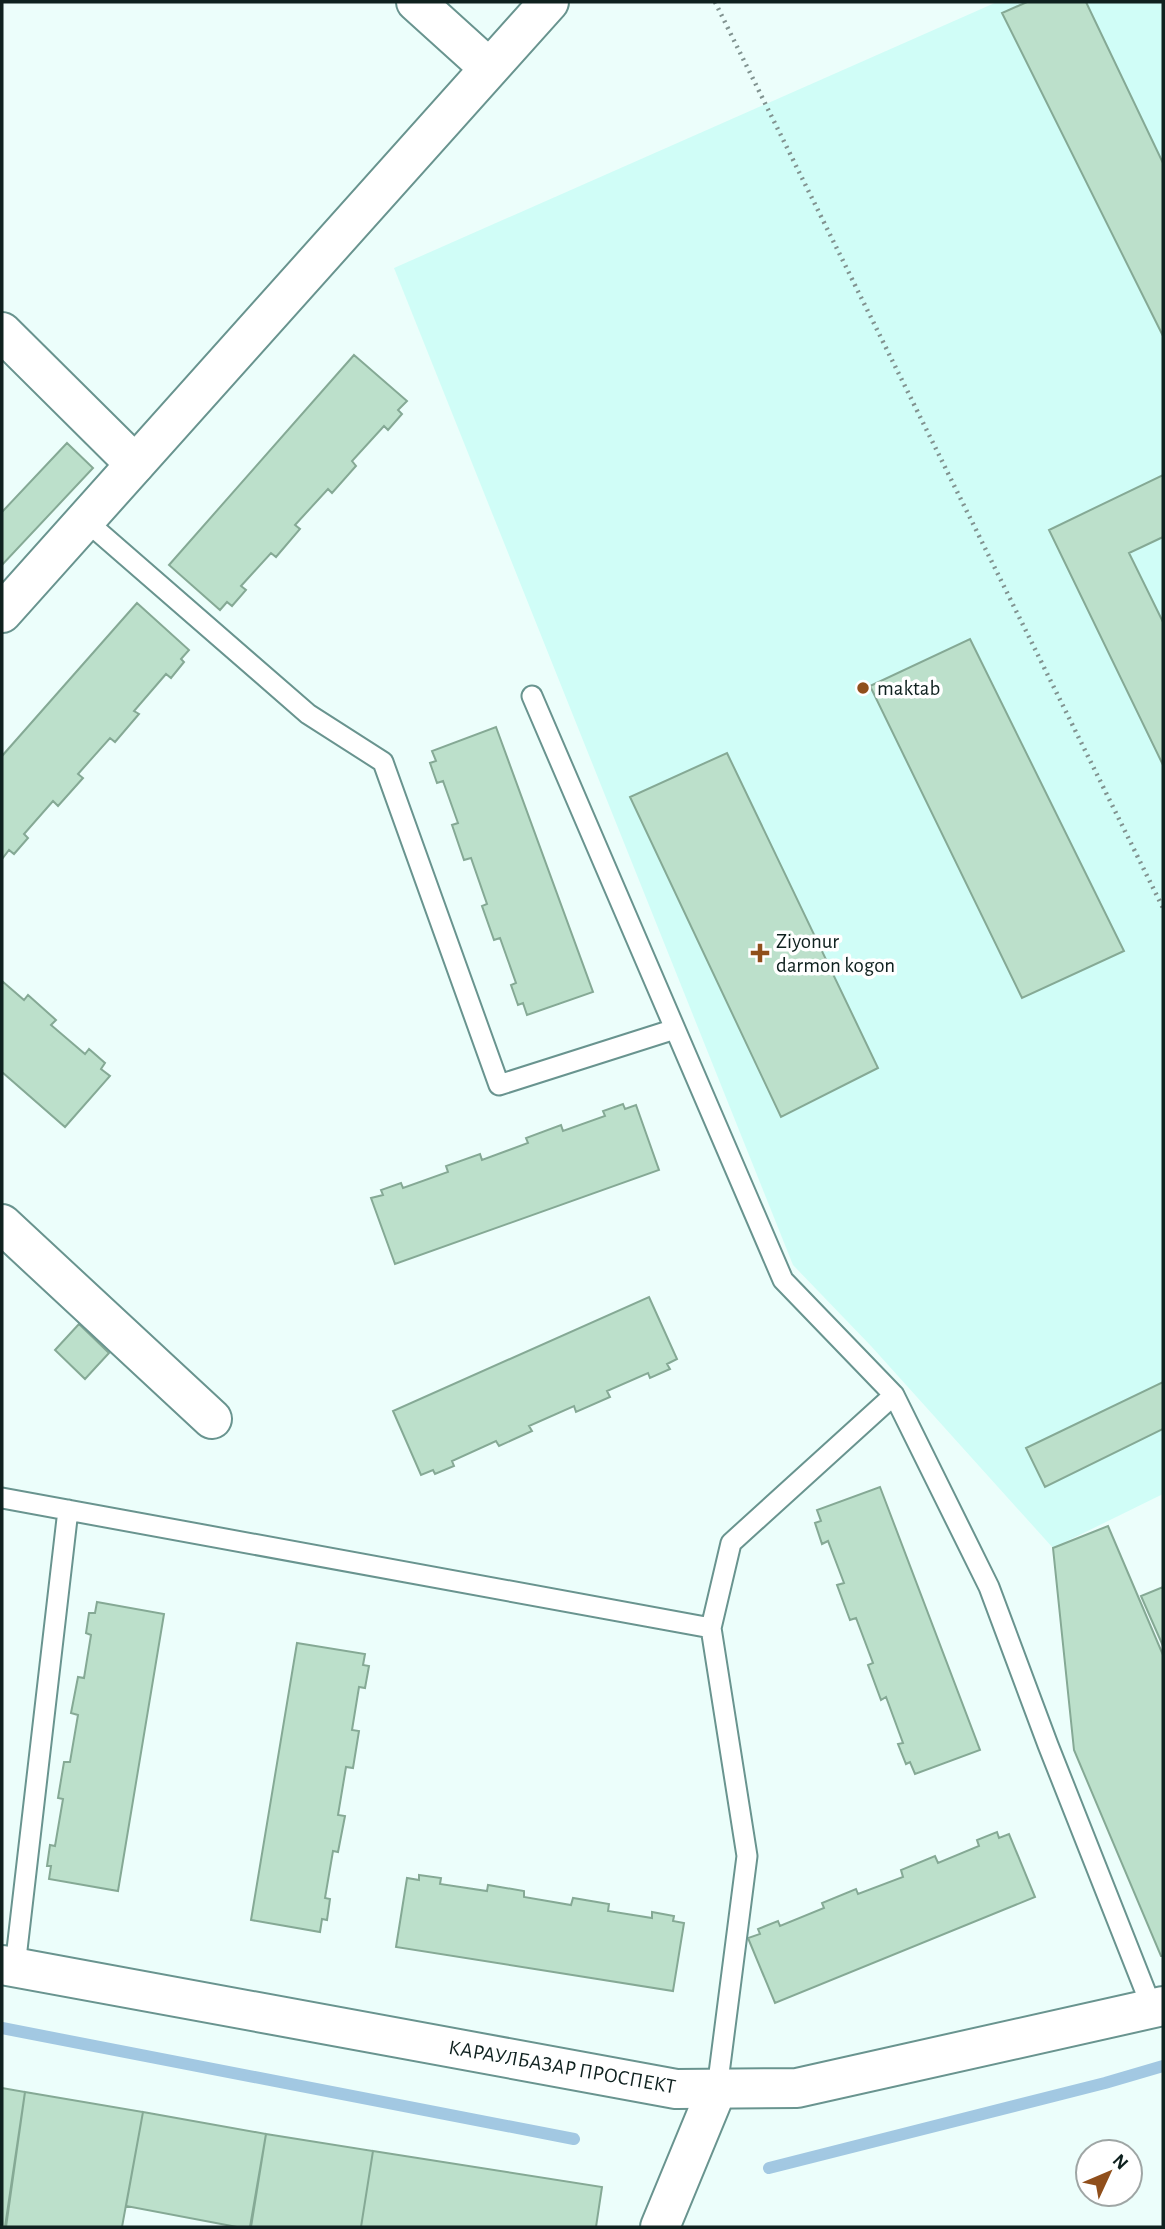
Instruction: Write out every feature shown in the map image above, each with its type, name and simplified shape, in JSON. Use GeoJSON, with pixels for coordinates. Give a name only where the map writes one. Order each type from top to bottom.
{"type":"FeatureCollection","features":[{"type":"Feature","properties":{"kind":"street"},"geometry":{"type":"LineString","coordinates":[[416,2],[489,68]]}},
{"type":"Feature","properties":{"kind":"street"},"geometry":{"type":"LineString","coordinates":[[2,614],[549,2]]}},
{"type":"Feature","properties":{"kind":"street"},"geometry":{"type":"LineString","coordinates":[[2,332],[135,464]]}},
{"type":"Feature","properties":{"kind":"street"},"geometry":{"type":"LineString","coordinates":[[2,1224],[212,1419]]}},
{"type":"Feature","properties":{"kind":"street","name":"КАРАУЛБАЗАР ПРОСПЕКТ"},"geometry":{"type":"LineString","coordinates":[[8,1966],[676,2089],[797,2088],[1158,2007]]}},
{"type":"Feature","properties":{"kind":"street"},"geometry":{"type":"LineString","coordinates":[[660,2227],[717,2089]]}},
{"type":"Feature","properties":{"kind":"lane"},"geometry":{"type":"LineString","coordinates":[[85,520],[308,714],[383,762],[499,1085],[675,1029]]}},
{"type":"Feature","properties":{"kind":"lane"},"geometry":{"type":"LineString","coordinates":[[532,696],[783,1280],[894,1395],[989,1587],[1048,1745],[1158,2007]]}},
{"type":"Feature","properties":{"kind":"lane"},"geometry":{"type":"LineString","coordinates":[[717,2089],[747,1856],[711,1628],[731,1543],[894,1395]]}},
{"type":"Feature","properties":{"kind":"lane"},"geometry":{"type":"LineString","coordinates":[[2,1498],[711,1628]]}},
{"type":"Feature","properties":{"kind":"lane"},"geometry":{"type":"LineString","coordinates":[[8,1966],[68,1510]]}},
{"type":"Feature","properties":{"kind":"path"},"geometry":{"type":"LineString","coordinates":[[715,2],[1163,908]]}},
{"type":"Feature","properties":{"kind":"shaded area","name":"maktab"},"geometry":{"type":"Polygon","coordinates":[[[997,2],[1163,2],[1163,1494],[1053,1548],[871,1346],[793,1265],[394,268],[997,2]]]}},
{"type":"Feature","properties":{"kind":"building"},"geometry":{"type":"Polygon","coordinates":[[[1027,2],[1086,2],[1163,163],[1163,336],[1002,13],[1027,2]]]}},
{"type":"Feature","properties":{"kind":"building"},"geometry":{"type":"Polygon","coordinates":[[[354,355],[407,401],[398,410],[402,414],[388,430],[384,426],[352,461],[356,466],[332,493],[328,489],[295,525],[300,529],[276,557],[271,553],[241,586],[246,590],[232,606],[227,602],[220,610],[169,565],[354,355]]]}},
{"type":"Feature","properties":{"kind":"building"},"geometry":{"type":"Polygon","coordinates":[[[67,443],[93,468],[2,565],[2,512],[67,443]]]}},
{"type":"Feature","properties":{"kind":"building"},"geometry":{"type":"Polygon","coordinates":[[[1163,475],[1163,537],[1129,553],[1163,622],[1163,765],[1049,530],[1163,475]]]}},
{"type":"Feature","properties":{"kind":"building"},"geometry":{"type":"Polygon","coordinates":[[[137,603],[189,650],[181,659],[184,662],[171,678],[166,674],[134,711],[139,714],[115,742],[110,738],[78,774],[83,778],[58,806],[53,801],[24,834],[28,838],[14,854],[9,850],[2,859],[2,756],[137,603]]]}},
{"type":"Feature","properties":{"kind":"building"},"geometry":{"type":"Polygon","coordinates":[[[970,639],[1124,951],[1022,998],[870,686],[970,639]]]}},
{"type":"Feature","properties":{"kind":"building"},"geometry":{"type":"Polygon","coordinates":[[[496,727],[593,992],[527,1015],[523,1003],[518,1005],[511,985],[516,983],[500,938],[494,940],[482,906],[487,904],[471,858],[464,860],[452,825],[458,823],[443,781],[437,783],[430,763],[436,761],[432,751],[496,727]]]}},
{"type":"Feature","properties":{"kind":"building"},"geometry":{"type":"Polygon","coordinates":[[[727,753],[878,1068],[781,1117],[630,797],[727,753]]]}},
{"type":"Feature","properties":{"kind":"building"},"geometry":{"type":"Polygon","coordinates":[[[2,981],[24,1000],[28,995],[56,1020],[51,1025],[85,1054],[89,1049],[105,1063],[101,1069],[110,1076],[65,1127],[2,1072],[2,981]]]}},
{"type":"Feature","properties":{"kind":"building"},"geometry":{"type":"Polygon","coordinates":[[[623,1104],[625,1109],[636,1105],[659,1170],[395,1264],[371,1198],[383,1195],[381,1190],[401,1183],[403,1188],[448,1172],[446,1166],[480,1154],[482,1160],[528,1143],[526,1138],[561,1125],[563,1131],[605,1116],[603,1111],[623,1104]]]}},
{"type":"Feature","properties":{"kind":"building"},"geometry":{"type":"Polygon","coordinates":[[[649,1297],[677,1359],[667,1364],[670,1369],[650,1378],[648,1373],[607,1391],[610,1397],[576,1412],[574,1406],[529,1426],[532,1431],[499,1446],[496,1441],[452,1461],[454,1466],[435,1474],[433,1470],[421,1475],[393,1411],[649,1297]]]}},
{"type":"Feature","properties":{"kind":"building"},"geometry":{"type":"Polygon","coordinates":[[[79,1324],[109,1353],[85,1379],[55,1350],[79,1324]]]}},
{"type":"Feature","properties":{"kind":"building"},"geometry":{"type":"Polygon","coordinates":[[[1163,1382],[1163,1429],[1045,1487],[1026,1448],[1163,1382]]]}},
{"type":"Feature","properties":{"kind":"building"},"geometry":{"type":"Polygon","coordinates":[[[880,1487],[980,1750],[915,1774],[910,1762],[906,1764],[898,1744],[903,1743],[886,1697],[881,1700],[868,1665],[873,1663],[856,1618],[850,1620],[837,1585],[844,1583],[828,1541],[822,1544],[815,1523],[821,1521],[817,1510],[880,1487]]]}},
{"type":"Feature","properties":{"kind":"building"},"geometry":{"type":"Polygon","coordinates":[[[1108,1526],[1163,1655],[1163,1956],[1074,1750],[1053,1548],[1108,1526]]]}},
{"type":"Feature","properties":{"kind":"building"},"geometry":{"type":"Polygon","coordinates":[[[1163,1587],[1163,1646],[1141,1596],[1163,1587]]]}},
{"type":"Feature","properties":{"kind":"building"},"geometry":{"type":"Polygon","coordinates":[[[97,1602],[164,1614],[118,1891],[49,1879],[51,1866],[47,1866],[50,1845],[55,1846],[63,1799],[58,1798],[64,1762],[70,1762],[78,1715],[71,1713],[78,1677],[84,1678],[91,1635],[86,1633],[89,1613],[95,1613],[97,1602]]]}},
{"type":"Feature","properties":{"kind":"building"},"geometry":{"type":"Polygon","coordinates":[[[297,1643],[365,1654],[363,1665],[369,1666],[365,1688],[359,1687],[352,1730],[359,1731],[353,1768],[346,1767],[338,1815],[345,1816],[338,1852],[333,1851],[325,1898],[330,1899],[327,1920],[322,1919],[320,1932],[251,1920],[297,1643]]]}},
{"type":"Feature","properties":{"kind":"building"},"geometry":{"type":"Polygon","coordinates":[[[997,1832],[999,1838],[1009,1834],[1035,1897],[775,2003],[748,1938],[760,1934],[758,1929],[778,1921],[780,1926],[824,1908],[822,1903],[856,1889],[858,1894],[903,1877],[901,1870],[935,1856],[938,1863],[979,1846],[977,1840],[997,1832]]]}},
{"type":"Feature","properties":{"kind":"building"},"geometry":{"type":"Polygon","coordinates":[[[419,1875],[441,1878],[440,1884],[487,1891],[488,1885],[524,1891],[524,1897],[571,1905],[573,1898],[609,1904],[608,1911],[652,1918],[652,1912],[674,1916],[673,1921],[684,1923],[673,1991],[396,1947],[407,1878],[419,1880],[419,1875]]]}},
{"type":"Feature","properties":{"kind":"building"},"geometry":{"type":"Polygon","coordinates":[[[2,2088],[25,2092],[5,2227],[2,2227],[2,2088]]]}},
{"type":"Feature","properties":{"kind":"building"},"geometry":{"type":"Polygon","coordinates":[[[25,2092],[143,2112],[122,2227],[6,2227],[25,2092]]]}},
{"type":"Feature","properties":{"kind":"building"},"geometry":{"type":"Polygon","coordinates":[[[143,2112],[266,2134],[250,2227],[237,2227],[126,2206],[143,2112]]]}},
{"type":"Feature","properties":{"kind":"building"},"geometry":{"type":"Polygon","coordinates":[[[266,2134],[373,2151],[361,2227],[251,2227],[266,2134]]]}},
{"type":"Feature","properties":{"kind":"building"},"geometry":{"type":"Polygon","coordinates":[[[373,2151],[602,2187],[596,2227],[361,2227],[373,2151]]]}},
{"type":"Feature","properties":{"kind":"waterway"},"geometry":{"type":"LineString","coordinates":[[2,2028],[574,2139]]}},
{"type":"Feature","properties":{"kind":"waterway"},"geometry":{"type":"LineString","coordinates":[[769,2168],[1163,2066]]}},
{"type":"Feature","properties":{"kind":"place","name":"maktab"},"geometry":{"type":"Point","coordinates":[863,688]}},
{"type":"Feature","properties":{"kind":"place","name":"Ziyonur darmon kogon"},"geometry":{"type":"Point","coordinates":[760,953]}}]}
